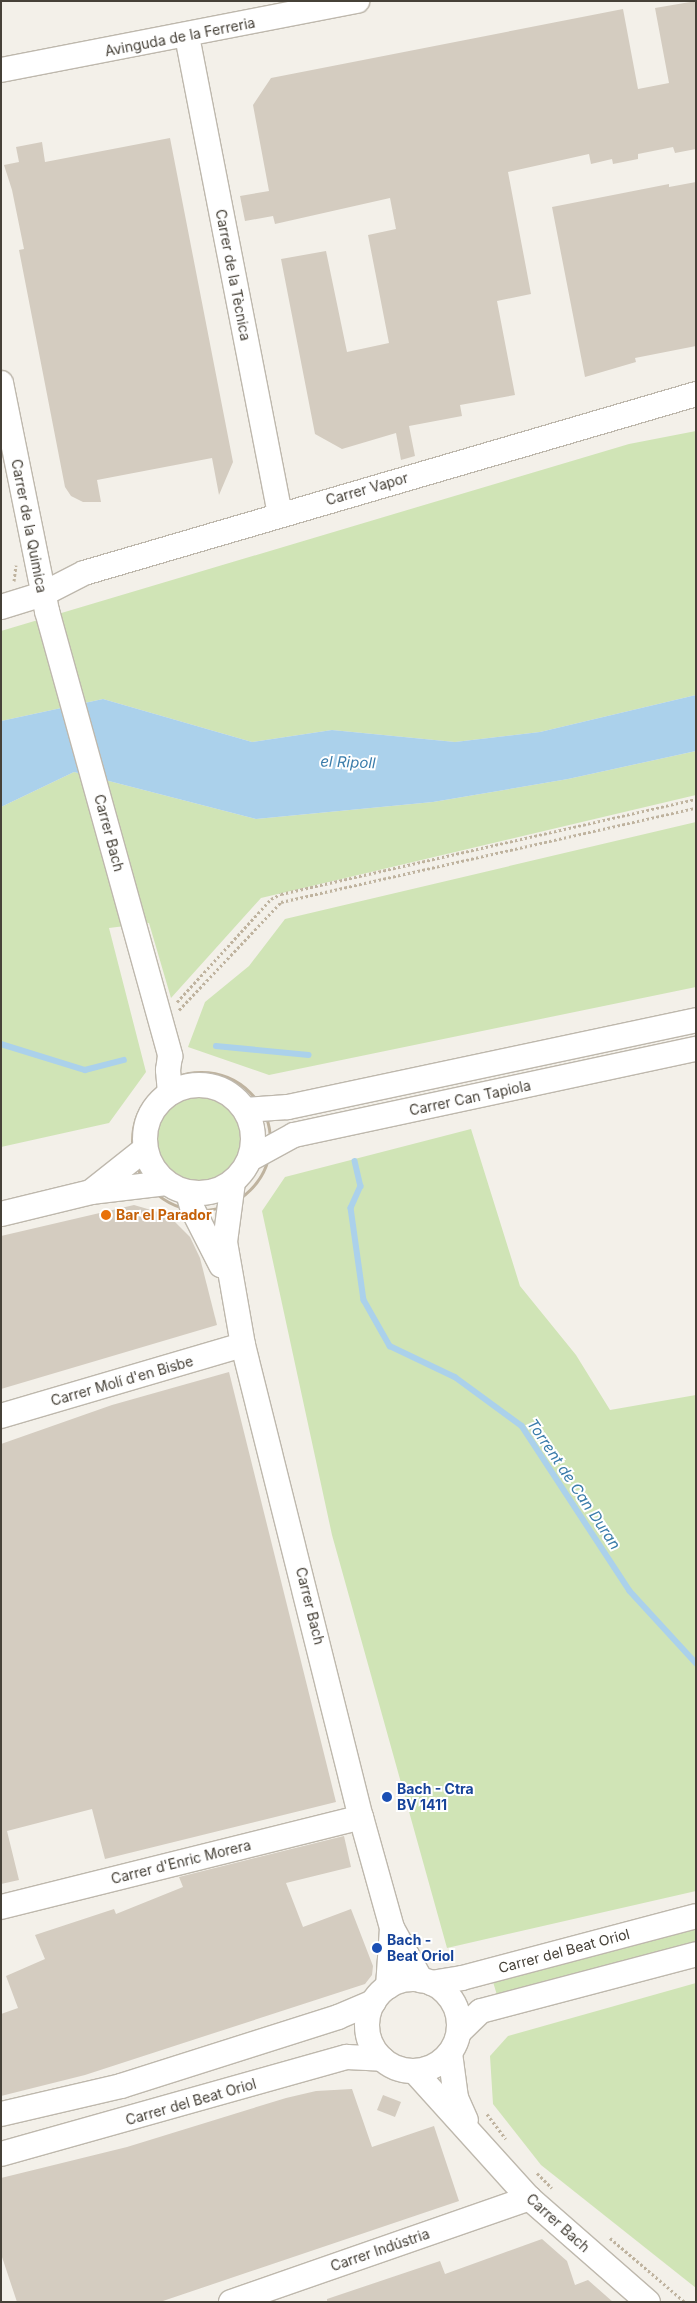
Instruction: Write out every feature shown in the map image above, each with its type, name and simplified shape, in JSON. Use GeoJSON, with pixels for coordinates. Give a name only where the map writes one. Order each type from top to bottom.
{"type":"FeatureCollection","features":[{"type":"Feature","properties":{"kind":"street","name":"Avinguda de la Ferreria"},"geometry":{"type":"LineString","coordinates":[[1,70],[186,36],[358,1]]}},
{"type":"Feature","properties":{"kind":"street","name":"Carrer de la Tècnica"},"geometry":{"type":"LineString","coordinates":[[186,36],[280,515]]}},
{"type":"Feature","properties":{"kind":"street","name":"Carrer de la Quimica"},"geometry":{"type":"LineString","coordinates":[[1,383],[45,602]]}},
{"type":"Feature","properties":{"kind":"street","name":"Carrer Vapor"},"geometry":{"type":"LineString","coordinates":[[1,607],[45,602],[84,573],[696,394]]}},
{"type":"Feature","properties":{"kind":"street","name":"Carrer Bach"},"geometry":{"type":"LineString","coordinates":[[45,602],[136,934],[165,1013],[170,1056],[182,1083]]}},
{"type":"Feature","properties":{"kind":"street","name":"Carrer Can Tapiola"},"geometry":{"type":"LineString","coordinates":[[254,1110],[288,1107],[696,1020]]}},
{"type":"Feature","properties":{"kind":"street","name":"Carrer Can Tapiola"},"geometry":{"type":"LineString","coordinates":[[260,1154],[294,1135],[696,1050]]}},
{"type":"Feature","properties":{"kind":"street"},"geometry":{"type":"LineString","coordinates":[[1,1214],[90,1192],[156,1183],[190,1201],[204,1194],[234,1198],[260,1154],[253,1134],[254,1110],[226,1092],[182,1083],[154,1110],[148,1122],[140,1154],[90,1192]]}},
{"type":"Feature","properties":{"kind":"street"},"geometry":{"type":"LineString","coordinates":[[140,1154],[150,1162],[156,1183]]}},
{"type":"Feature","properties":{"kind":"street","name":"Carrer Bach"},"geometry":{"type":"LineString","coordinates":[[234,1198],[224,1242],[229,1283],[243,1345],[361,1817],[392,1928],[426,1981]]}},
{"type":"Feature","properties":{"kind":"street","name":"Carrer Bach"},"geometry":{"type":"LineString","coordinates":[[190,1201],[229,1283]]}},
{"type":"Feature","properties":{"kind":"street","name":"Carrer Molí d'en Bisbe"},"geometry":{"type":"LineString","coordinates":[[1,1416],[243,1345]]}},
{"type":"Feature","properties":{"kind":"street","name":"Carrer d'Enric Morera"},"geometry":{"type":"LineString","coordinates":[[1,1907],[361,1817]]}},
{"type":"Feature","properties":{"kind":"street","name":"Carrer del Beat Oriol"},"geometry":{"type":"LineString","coordinates":[[1,2114],[121,2086],[338,2017],[407,1980],[426,1981],[462,1978],[696,1916]]}},
{"type":"Feature","properties":{"kind":"street","name":"Carrer Bach"},"geometry":{"type":"LineString","coordinates":[[381,1994],[392,1928]]}},
{"type":"Feature","properties":{"kind":"street"},"geometry":{"type":"LineString","coordinates":[[415,2072],[442,2061],[454,2042],[481,2011],[696,1954]]}},
{"type":"Feature","properties":{"kind":"street"},"geometry":{"type":"LineString","coordinates":[[426,1981],[450,1997],[458,2013],[454,2042]]}},
{"type":"Feature","properties":{"kind":"street"},"geometry":{"type":"LineString","coordinates":[[381,1994],[368,2031],[373,2048],[382,2059]]}},
{"type":"Feature","properties":{"kind":"street","name":"Carrer Bach"},"geometry":{"type":"LineString","coordinates":[[454,2042],[456,2098],[474,2138]]}},
{"type":"Feature","properties":{"kind":"street","name":"Carrer del Beat Oriol"},"geometry":{"type":"LineString","coordinates":[[1,2154],[347,2057],[382,2059],[399,2069],[415,2072]]}},
{"type":"Feature","properties":{"kind":"street","name":"Carrer Bach"},"geometry":{"type":"LineString","coordinates":[[415,2072],[528,2198],[648,2302]]}},
{"type":"Feature","properties":{"kind":"street","name":"Carrer Indústria"},"geometry":{"type":"LineString","coordinates":[[232,2302],[528,2198]]}},
{"type":"Feature","properties":{"kind":"path"},"geometry":{"type":"LineString","coordinates":[[165,1013],[271,899],[281,894],[696,799]]}},
{"type":"Feature","properties":{"kind":"path"},"geometry":{"type":"LineString","coordinates":[[165,1013],[178,1011],[281,902],[696,808]]}},
{"type":"Feature","properties":{"kind":"path"},"geometry":{"type":"LineString","coordinates":[[209,1072],[238,1082],[250,1092],[254,1110],[270,1134],[260,1154],[259,1178],[234,1198],[170,1203],[140,1154],[133,1125],[140,1108],[150,1094],[209,1072]]}},
{"type":"Feature","properties":{"kind":"path"},"geometry":{"type":"LineString","coordinates":[[480,2106],[508,2141]]}},
{"type":"Feature","properties":{"kind":"path"},"geometry":{"type":"LineString","coordinates":[[532,2168],[558,2194]]}},
{"type":"Feature","properties":{"kind":"path"},"geometry":{"type":"LineString","coordinates":[[608,2237],[685,2302]]}},
{"type":"Feature","properties":{"kind":"green space"},"geometry":{"type":"Polygon","coordinates":[[[696,431],[696,695],[540,732],[455,742],[332,730],[252,742],[103,699],[1,721],[1,631],[629,444],[696,431]]]}},
{"type":"Feature","properties":{"kind":"green space"},"geometry":{"type":"Polygon","coordinates":[[[696,751],[696,795],[261,898],[171,998],[149,923],[109,928],[146,1072],[109,1123],[1,1147],[1,807],[74,772],[256,819],[433,802],[568,779],[696,751]]]}},
{"type":"Feature","properties":{"kind":"green space"},"geometry":{"type":"Polygon","coordinates":[[[696,822],[696,987],[269,1075],[188,1047],[205,1002],[249,966],[285,919],[696,822]]]}},
{"type":"Feature","properties":{"kind":"green space"},"geometry":{"type":"Polygon","coordinates":[[[191,1096],[209,1096],[225,1103],[237,1115],[244,1131],[244,1149],[237,1165],[225,1177],[209,1184],[191,1184],[175,1177],[163,1165],[156,1149],[156,1131],[163,1115],[175,1103],[191,1096]]]}},
{"type":"Feature","properties":{"kind":"green space"},"geometry":{"type":"Polygon","coordinates":[[[471,1129],[520,1286],[576,1355],[610,1410],[696,1395],[696,1891],[447,1948],[332,1535],[262,1211],[285,1177],[471,1129]]]}},
{"type":"Feature","properties":{"kind":"green space"},"geometry":{"type":"Polygon","coordinates":[[[696,1928],[696,1942],[497,1995],[493,1982],[696,1928]]]}},
{"type":"Feature","properties":{"kind":"green space"},"geometry":{"type":"Polygon","coordinates":[[[696,1983],[696,2288],[541,2165],[493,2104],[490,2056],[508,2036],[696,1983]]]}},
{"type":"Feature","properties":{"kind":"water","name":"el Ripoll"},"geometry":{"type":"Polygon","coordinates":[[[696,695],[696,751],[568,779],[433,802],[256,819],[74,772],[1,807],[1,721],[103,699],[252,742],[332,730],[455,742],[540,732],[696,695]]]}},
{"type":"Feature","properties":{"kind":"building"},"geometry":{"type":"Polygon","coordinates":[[[696,1],[696,149],[675,153],[673,147],[638,154],[638,159],[613,164],[612,159],[591,164],[589,154],[508,172],[531,294],[497,301],[515,395],[460,405],[462,416],[409,426],[415,456],[401,460],[396,433],[342,449],[315,434],[281,259],[326,251],[347,352],[389,343],[368,235],[396,229],[390,198],[275,224],[273,216],[245,221],[240,196],[269,191],[253,105],[271,78],[623,9],[638,89],[669,83],[655,8],[696,1]]]}},
{"type":"Feature","properties":{"kind":"building"},"geometry":{"type":"Polygon","coordinates":[[[170,138],[233,462],[219,495],[212,458],[97,480],[101,502],[83,502],[71,496],[65,487],[19,250],[24,249],[12,190],[4,165],[19,162],[16,147],[42,142],[45,162],[170,138]]]}},
{"type":"Feature","properties":{"kind":"building"},"geometry":{"type":"Polygon","coordinates":[[[696,182],[696,346],[635,358],[636,362],[585,377],[552,207],[669,184],[669,187],[696,182]]]}},
{"type":"Feature","properties":{"kind":"building"},"geometry":{"type":"Polygon","coordinates":[[[134,1205],[168,1215],[190,1237],[200,1258],[217,1325],[1,1389],[1,1236],[134,1205]]]}},
{"type":"Feature","properties":{"kind":"building"},"geometry":{"type":"Polygon","coordinates":[[[229,1372],[336,1802],[105,1859],[92,1809],[7,1831],[19,1880],[1,1884],[1,1444],[112,1405],[229,1372]]]}},
{"type":"Feature","properties":{"kind":"building"},"geometry":{"type":"Polygon","coordinates":[[[344,1836],[351,1867],[286,1883],[303,1927],[351,1909],[373,1966],[372,1975],[365,1984],[85,2075],[1,2096],[1,2014],[18,2008],[6,1976],[45,1959],[35,1935],[114,1909],[116,1914],[183,1887],[179,1877],[344,1836]]]}},
{"type":"Feature","properties":{"kind":"building"},"geometry":{"type":"Polygon","coordinates":[[[352,2089],[372,2147],[434,2126],[459,2201],[160,2302],[17,2302],[1,2254],[1,2178],[127,2147],[286,2098],[316,2091],[352,2089]]]}},
{"type":"Feature","properties":{"kind":"building"},"geometry":{"type":"Polygon","coordinates":[[[383,2095],[401,2102],[395,2117],[377,2110],[383,2095]]]}},
{"type":"Feature","properties":{"kind":"building"},"geometry":{"type":"Polygon","coordinates":[[[542,2239],[567,2261],[575,2285],[588,2280],[613,2302],[327,2302],[327,2299],[440,2261],[445,2274],[542,2239]]]}},
{"type":"Feature","properties":{"kind":"waterway","name":"Torrent de Can Duran"},"geometry":{"type":"LineString","coordinates":[[1,1044],[85,1070],[124,1060]]}},
{"type":"Feature","properties":{"kind":"waterway","name":"Torrent de Can Duran"},"geometry":{"type":"LineString","coordinates":[[216,1046],[309,1055]]}},
{"type":"Feature","properties":{"kind":"waterway","name":"Torrent de Can Duran"},"geometry":{"type":"LineString","coordinates":[[355,1161],[361,1186],[351,1208],[364,1300],[390,1346],[455,1377],[522,1426],[630,1591],[696,1663]]}},
{"type":"Feature","properties":{"kind":"place","name":"Bar el Parador"},"geometry":{"type":"Point","coordinates":[106,1215]}},
{"type":"Feature","properties":{"kind":"place","name":"Bach - Ctra BV 1411"},"geometry":{"type":"Point","coordinates":[387,1797]}},
{"type":"Feature","properties":{"kind":"place","name":"Bach - Beat Oriol"},"geometry":{"type":"Point","coordinates":[377,1948]}}]}
